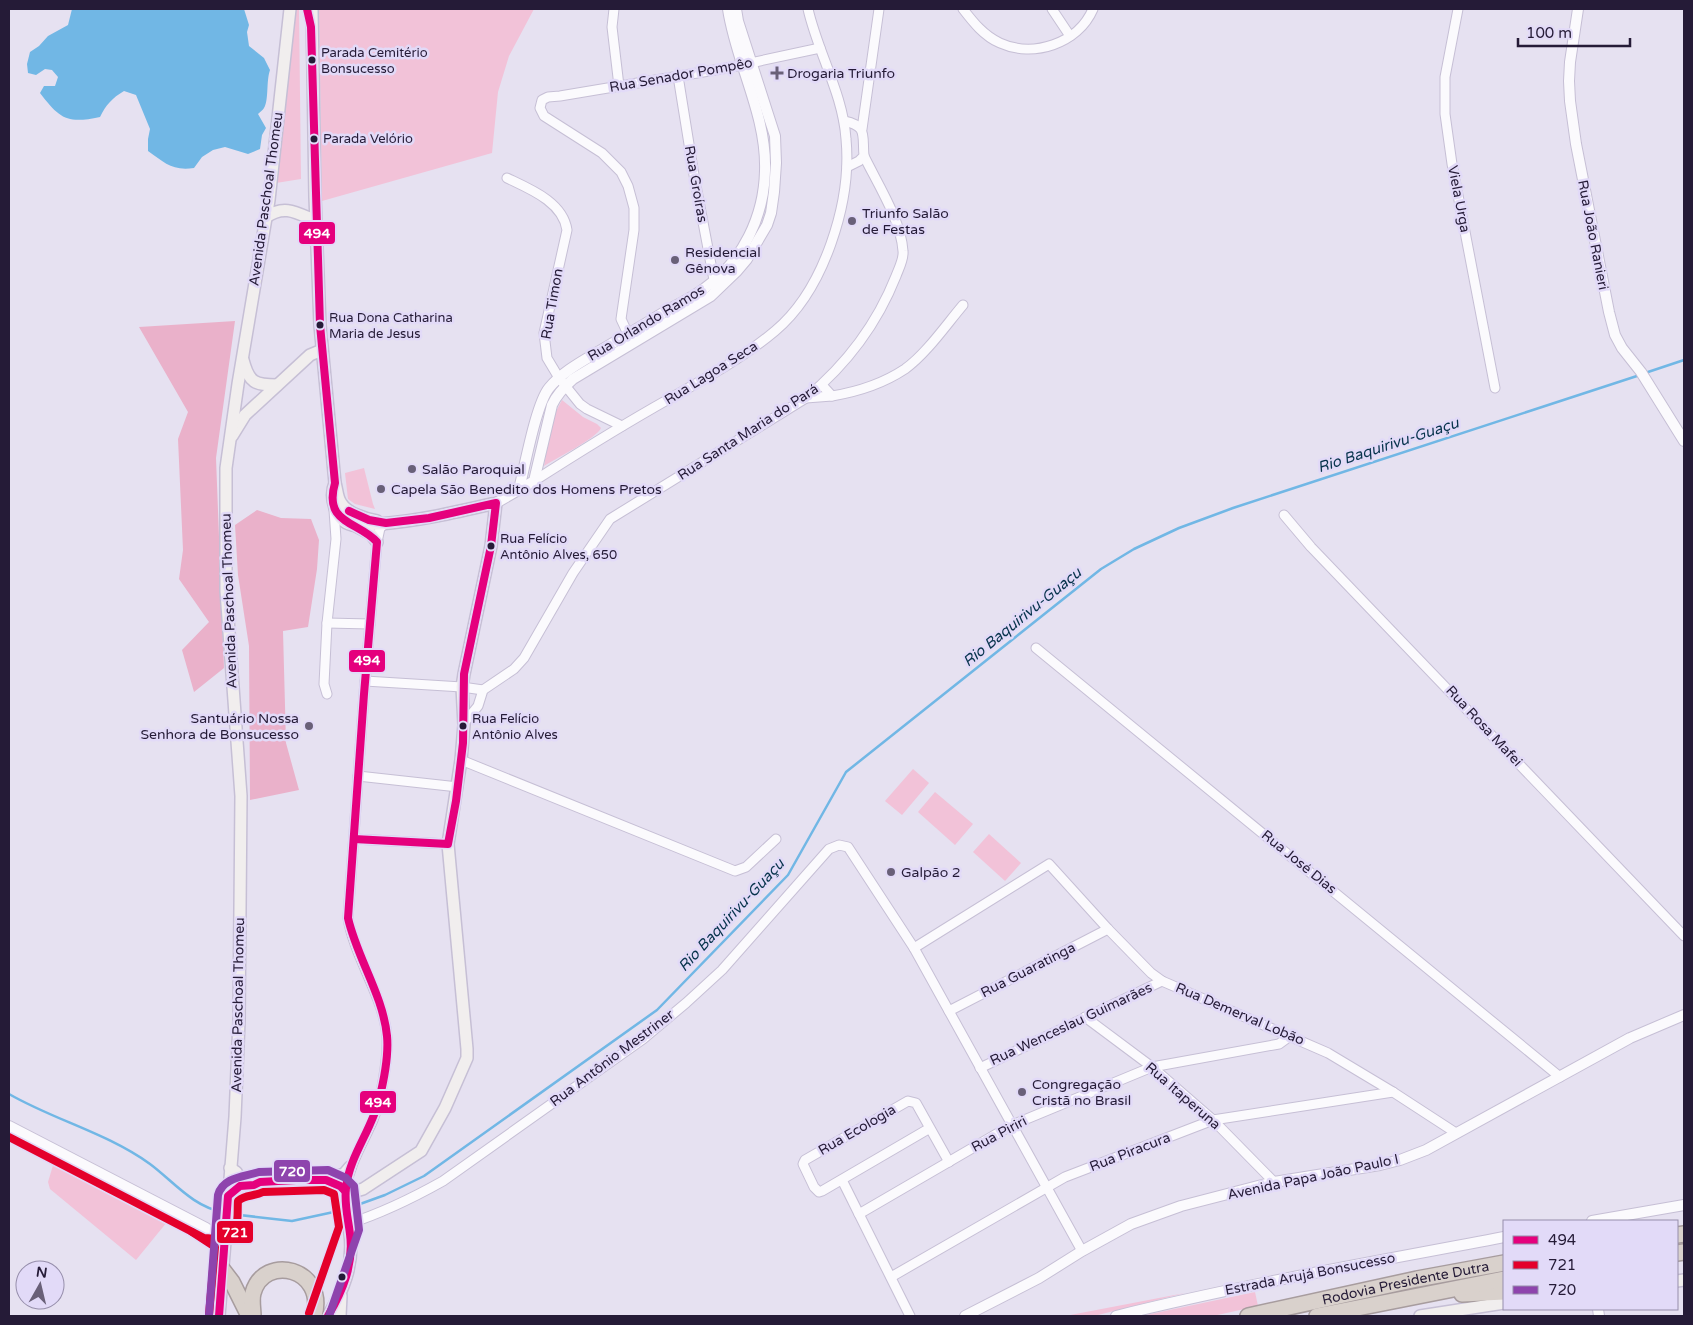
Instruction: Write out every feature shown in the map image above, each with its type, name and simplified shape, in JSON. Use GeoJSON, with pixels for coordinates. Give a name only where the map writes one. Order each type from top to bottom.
{"type":"FeatureCollection","features":[{"type":"Feature","properties":{"kind":"highway","name":"Rodovia Presidente Dutra"},"geometry":{"type":"LineString","coordinates":[[1248,1316],[1417,1279],[1503,1263]]}},
{"type":"Feature","properties":{"kind":"highway"},"geometry":{"type":"LineString","coordinates":[[222,1269],[232,1282],[248,1316]]}},
{"type":"Feature","properties":{"kind":"highway"},"geometry":{"type":"LineString","coordinates":[[253,1316],[253,1295],[257,1284],[266,1274],[276,1270],[285,1270],[296,1272],[307,1279],[314,1290],[317,1299],[314,1316]]}},
{"type":"Feature","properties":{"kind":"highway","name":"Rodovia Presidente Dutra"},"geometry":{"type":"LineString","coordinates":[[1317,1316],[1503,1279]]}},
{"type":"Feature","properties":{"kind":"highway"},"geometry":{"type":"LineString","coordinates":[[1449,1289],[1461,1294],[1503,1292]]}},
{"type":"Feature","properties":{"kind":"main road","name":"Avenida Paschoal Thomeu"},"geometry":{"type":"LineString","coordinates":[[219,1316],[239,1020],[241,796],[226,591],[226,468],[242,358],[266,217],[290,9]]}},
{"type":"Feature","properties":{"kind":"main road"},"geometry":{"type":"LineString","coordinates":[[306,9],[311,27]]}},
{"type":"Feature","properties":{"kind":"main road"},"geometry":{"type":"LineString","coordinates":[[312,9],[316,221],[322,350],[335,484],[340,502],[347,510],[369,520],[386,523]]}},
{"type":"Feature","properties":{"kind":"main road"},"geometry":{"type":"LineString","coordinates":[[266,217],[275,211],[287,210],[316,221]]}},
{"type":"Feature","properties":{"kind":"main road"},"geometry":{"type":"LineString","coordinates":[[230,440],[245,416],[310,355],[322,350]]}},
{"type":"Feature","properties":{"kind":"main road"},"geometry":{"type":"LineString","coordinates":[[242,358],[246,372],[251,380],[261,385],[277,385]]}},
{"type":"Feature","properties":{"kind":"main road"},"geometry":{"type":"LineString","coordinates":[[335,484],[332,490],[334,507],[342,519],[371,534],[377,542]]}},
{"type":"Feature","properties":{"kind":"main road"},"geometry":{"type":"LineString","coordinates":[[345,1196],[349,1193],[363,1190],[422,1151],[445,1108],[464,1066],[467,1049],[448,844],[461,760],[464,723],[462,687],[490,546],[496,503]]}},
{"type":"Feature","properties":{"kind":"main road","name":"Rua Lagoa Seca"},"geometry":{"type":"LineString","coordinates":[[386,523],[429,518],[496,503]]}},
{"type":"Feature","properties":{"kind":"main road"},"geometry":{"type":"LineString","coordinates":[[354,525],[386,523]]}},
{"type":"Feature","properties":{"kind":"main road"},"geometry":{"type":"LineString","coordinates":[[230,1168],[236,1172],[241,1180],[260,1182],[326,1180],[344,1174],[350,1167]]}},
{"type":"Feature","properties":{"kind":"main road"},"geometry":{"type":"LineString","coordinates":[[326,1180],[340,1186],[345,1196],[350,1236],[350,1265],[341,1294],[328,1316]]}},
{"type":"Feature","properties":{"kind":"main road"},"geometry":{"type":"LineString","coordinates":[[228,1198],[240,1186],[254,1185],[260,1182]]}},
{"type":"Feature","properties":{"kind":"main road"},"geometry":{"type":"LineString","coordinates":[[340,1316],[341,1294]]}},
{"type":"Feature","properties":{"kind":"main road"},"geometry":{"type":"LineString","coordinates":[[1420,1316],[1437,1315],[1503,1303]]}},
{"type":"Feature","properties":{"kind":"street"},"geometry":{"type":"LineString","coordinates":[[614,9],[612,28],[619,86]]}},
{"type":"Feature","properties":{"kind":"street","name":"Rua Orlando Ramos"},"geometry":{"type":"LineString","coordinates":[[519,489],[542,401],[549,388],[573,379],[711,296],[744,247],[760,213],[765,187],[766,168],[763,136],[741,65],[728,9]]}},
{"type":"Feature","properties":{"kind":"street","name":"Rua Orlando Ramos"},"geometry":{"type":"LineString","coordinates":[[534,481],[550,412],[569,370],[706,288],[717,285],[736,272],[752,251],[767,225],[774,198],[775,136],[736,9]]}},
{"type":"Feature","properties":{"kind":"street","name":"Rua Lagoa Seca"},"geometry":{"type":"LineString","coordinates":[[496,503],[622,426],[736,360],[776,330],[805,297],[830,248],[840,218],[847,167],[847,140],[844,121],[808,9]]}},
{"type":"Feature","properties":{"kind":"street"},"geometry":{"type":"LineString","coordinates":[[847,167],[864,156],[862,129],[879,9]]}},
{"type":"Feature","properties":{"kind":"street"},"geometry":{"type":"LineString","coordinates":[[963,9],[982,31],[998,42],[1022,50],[1039,49],[1057,44],[1082,26],[1093,9]]}},
{"type":"Feature","properties":{"kind":"street"},"geometry":{"type":"LineString","coordinates":[[1052,9],[1070,36]]}},
{"type":"Feature","properties":{"kind":"street","name":"Viela Urga"},"geometry":{"type":"LineString","coordinates":[[1458,9],[1446,77],[1445,114],[1452,164],[1495,388]]}},
{"type":"Feature","properties":{"kind":"street","name":"Rua João Ranieri"},"geometry":{"type":"LineString","coordinates":[[1578,9],[1569,81],[1576,144],[1608,312],[1615,335],[1622,348],[1641,372],[1684,440]]}},
{"type":"Feature","properties":{"kind":"street","name":"Rua Senador Pompêo"},"geometry":{"type":"LineString","coordinates":[[628,334],[621,319],[634,230],[634,208],[628,186],[621,172],[602,153],[544,116],[540,108],[542,100],[548,97],[752,63],[820,48]]}},
{"type":"Feature","properties":{"kind":"street","name":"Rua Groíras"},"geometry":{"type":"LineString","coordinates":[[678,76],[694,175],[717,285]]}},
{"type":"Feature","properties":{"kind":"street"},"geometry":{"type":"LineString","coordinates":[[844,121],[859,125],[862,129]]}},
{"type":"Feature","properties":{"kind":"street","name":"Rua Santa Maria do Pará"},"geometry":{"type":"LineString","coordinates":[[483,690],[514,669],[524,658],[574,573],[610,520],[806,398],[834,373],[860,341],[880,311],[891,289],[904,253],[902,241],[892,214],[864,156]]}},
{"type":"Feature","properties":{"kind":"street","name":"Rua Timon"},"geometry":{"type":"LineString","coordinates":[[507,178],[535,192],[549,202],[566,222],[567,230],[544,333],[547,358],[575,399],[587,409],[622,426]]}},
{"type":"Feature","properties":{"kind":"street"},"geometry":{"type":"LineString","coordinates":[[806,398],[853,392],[905,369],[920,356],[963,305]]}},
{"type":"Feature","properties":{"kind":"street"},"geometry":{"type":"LineString","coordinates":[[822,385],[832,396]]}},
{"type":"Feature","properties":{"kind":"street"},"geometry":{"type":"LineString","coordinates":[[327,694],[324,684],[327,623],[336,539],[334,507]]}},
{"type":"Feature","properties":{"kind":"street","name":"Rua Rosa Mafei"},"geometry":{"type":"LineString","coordinates":[[1284,515],[1315,551],[1684,936]]}},
{"type":"Feature","properties":{"kind":"street"},"geometry":{"type":"LineString","coordinates":[[345,1196],[350,1167],[373,1119],[381,1091],[387,1037],[381,1012],[350,928],[349,908],[377,542],[380,528],[386,523]]}},
{"type":"Feature","properties":{"kind":"street"},"geometry":{"type":"LineString","coordinates":[[336,539],[340,532],[354,525]]}},
{"type":"Feature","properties":{"kind":"street"},"geometry":{"type":"LineString","coordinates":[[327,623],[370,624]]}},
{"type":"Feature","properties":{"kind":"street","name":"Rua José Dias"},"geometry":{"type":"LineString","coordinates":[[1036,648],[1560,1077]]}},
{"type":"Feature","properties":{"kind":"street"},"geometry":{"type":"LineString","coordinates":[[365,681],[483,690],[478,706],[464,723]]}},
{"type":"Feature","properties":{"kind":"street"},"geometry":{"type":"LineString","coordinates":[[461,760],[735,871],[746,867],[776,839]]}},
{"type":"Feature","properties":{"kind":"street"},"geometry":{"type":"LineString","coordinates":[[358,776],[458,787]]}},
{"type":"Feature","properties":{"kind":"street"},"geometry":{"type":"LineString","coordinates":[[354,839],[448,844]]}},
{"type":"Feature","properties":{"kind":"street","name":"Rua Antônio Mestriner"},"geometry":{"type":"LineString","coordinates":[[347,1220],[380,1213],[412,1199],[443,1181],[642,1039],[722,970],[829,849],[839,845],[848,847],[914,948]]}},
{"type":"Feature","properties":{"kind":"street","name":"Rua Demerval Lobão"},"geometry":{"type":"LineString","coordinates":[[914,948],[1049,864],[1108,929],[1151,973],[1162,981],[1328,1053],[1393,1092],[1456,1134]]}},
{"type":"Feature","properties":{"kind":"street","name":"Rua Guaratinga"},"geometry":{"type":"LineString","coordinates":[[948,1011],[1108,929]]}},
{"type":"Feature","properties":{"kind":"street"},"geometry":{"type":"LineString","coordinates":[[914,948],[1082,1251]]}},
{"type":"Feature","properties":{"kind":"street","name":"Rua Wenceslau Guimarães"},"geometry":{"type":"LineString","coordinates":[[980,1068],[1162,981]]}},
{"type":"Feature","properties":{"kind":"street","name":"Avenida Papa João Paulo I"},"geometry":{"type":"LineString","coordinates":[[965,1316],[1039,1278],[1082,1251],[1131,1224],[1181,1206],[1274,1182],[1380,1165],[1426,1150],[1630,1038],[1684,1014]]}},
{"type":"Feature","properties":{"kind":"street","name":"Rua Itaperuna"},"geometry":{"type":"LineString","coordinates":[[1086,1017],[1152,1068],[1213,1120],[1274,1182]]}},
{"type":"Feature","properties":{"kind":"street","name":"Rua Piriri"},"geometry":{"type":"LineString","coordinates":[[860,1214],[1012,1125],[1152,1068],[1279,1044],[1290,1036]]}},
{"type":"Feature","properties":{"kind":"street","name":"Rua Piracura"},"geometry":{"type":"LineString","coordinates":[[891,1277],[1065,1176],[1213,1120],[1393,1092]]}},
{"type":"Feature","properties":{"kind":"street","name":"Rua Ecologia"},"geometry":{"type":"LineString","coordinates":[[842,1180],[819,1192],[814,1188],[803,1162],[908,1101],[912,1100],[916,1103],[930,1128]]}},
{"type":"Feature","properties":{"kind":"street"},"geometry":{"type":"LineString","coordinates":[[9,1126],[206,1228],[225,1242]]}},
{"type":"Feature","properties":{"kind":"street"},"geometry":{"type":"LineString","coordinates":[[910,1316],[842,1180],[930,1128],[949,1162]]}},
{"type":"Feature","properties":{"kind":"street"},"geometry":{"type":"LineString","coordinates":[[1598,1220],[1684,1205]]}},
{"type":"Feature","properties":{"kind":"street"},"geometry":{"type":"LineString","coordinates":[[206,1228],[226,1225]]}},
{"type":"Feature","properties":{"kind":"street","name":"Estrada Arujá Bonsucesso"},"geometry":{"type":"LineString","coordinates":[[1116,1316],[1275,1280],[1503,1238]]}},
{"type":"Feature","properties":{"kind":"shaded area"},"geometry":{"type":"Polygon","coordinates":[[[299,9],[301,179],[276,183],[293,13],[299,9]]]}},
{"type":"Feature","properties":{"kind":"shaded area"},"geometry":{"type":"Polygon","coordinates":[[[319,9],[534,9],[509,56],[498,92],[492,153],[322,201],[319,9]]]}},
{"type":"Feature","properties":{"kind":"shaded area"},"geometry":{"type":"Polygon","coordinates":[[[235,321],[216,458],[224,668],[194,692],[182,650],[209,622],[179,579],[183,550],[178,439],[188,412],[139,327],[235,321]]]}},
{"type":"Feature","properties":{"kind":"shaded area"},"geometry":{"type":"Polygon","coordinates":[[[562,400],[583,417],[601,428],[584,443],[544,466],[552,419],[562,400]]]}},
{"type":"Feature","properties":{"kind":"shaded area"},"geometry":{"type":"Polygon","coordinates":[[[364,468],[375,509],[355,504],[348,499],[345,473],[364,468]]]}},
{"type":"Feature","properties":{"kind":"shaded area"},"geometry":{"type":"Polygon","coordinates":[[[257,510],[281,518],[311,519],[319,540],[317,569],[308,627],[283,631],[286,743],[299,790],[250,800],[249,646],[238,575],[235,525],[257,510]]]}},
{"type":"Feature","properties":{"kind":"shaded area"},"geometry":{"type":"Polygon","coordinates":[[[913,769],[929,783],[902,815],[885,801],[913,769]]]}},
{"type":"Feature","properties":{"kind":"shaded area"},"geometry":{"type":"Polygon","coordinates":[[[935,792],[973,824],[955,845],[918,812],[935,792]]]}},
{"type":"Feature","properties":{"kind":"shaded area"},"geometry":{"type":"Polygon","coordinates":[[[989,834],[1021,863],[1005,881],[973,852],[989,834]]]}},
{"type":"Feature","properties":{"kind":"shaded area"},"geometry":{"type":"Polygon","coordinates":[[[54,1162],[167,1222],[136,1260],[50,1189],[48,1182],[54,1162]]]}},
{"type":"Feature","properties":{"kind":"shaded area"},"geometry":{"type":"Polygon","coordinates":[[[1255,1292],[1258,1306],[1213,1316],[1141,1316],[1255,1292]]]}},
{"type":"Feature","properties":{"kind":"shaded area"},"geometry":{"type":"Polygon","coordinates":[[[1185,1293],[1094,1316],[1065,1316],[1185,1293]]]}},
{"type":"Feature","properties":{"kind":"water"},"geometry":{"type":"Polygon","coordinates":[[[72,9],[244,9],[249,25],[247,32],[249,46],[264,58],[270,70],[266,105],[258,114],[266,128],[262,135],[260,149],[248,154],[225,147],[213,150],[202,157],[194,168],[186,169],[169,165],[148,151],[150,129],[136,95],[124,91],[110,102],[100,117],[80,120],[59,114],[40,93],[44,86],[55,86],[58,77],[52,70],[45,69],[36,75],[28,73],[27,64],[30,52],[48,36],[68,25],[72,9]]]}},
{"type":"Feature","properties":{"kind":"waterway","name":"Rio Baquirivu-Guaçu"},"geometry":{"type":"LineString","coordinates":[[1645,373],[1684,360]]}},
{"type":"Feature","properties":{"kind":"waterway","name":"Rio Baquirivu-Guaçu"},"geometry":{"type":"LineString","coordinates":[[349,1208],[385,1195],[424,1176],[657,1010],[788,875],[846,772],[1101,569],[1134,549],[1179,528],[1233,508],[1640,375]]}},
{"type":"Feature","properties":{"kind":"waterway","name":"Rio Baquirivu-Guaçu"},"geometry":{"type":"LineString","coordinates":[[9,1094],[133,1153],[202,1205],[223,1212]]}},
{"type":"Feature","properties":{"kind":"waterway","name":"Rio Baquirivu-Guaçu"},"geometry":{"type":"LineString","coordinates":[[231,1214],[292,1221],[343,1210]]}},
{"type":"Feature","properties":{"kind":"transit line","name":"494"},"geometry":{"type":"LineString","coordinates":[[307,9],[311,27],[320,325],[335,483],[334,507],[344,520],[377,542],[348,918],[357,948],[385,1021],[387,1036],[386,1068],[379,1100],[351,1166],[346,1188],[346,1211],[351,1245],[349,1266],[343,1287],[328,1316]]}},
{"type":"Feature","properties":{"kind":"transit line","name":"494"},"geometry":{"type":"LineString","coordinates":[[349,511],[369,520],[386,523],[429,518],[496,503],[491,546],[464,674],[463,743],[456,801],[448,844],[354,839]]}},
{"type":"Feature","properties":{"kind":"transit line","name":"721"},"geometry":{"type":"LineString","coordinates":[[9,1137],[204,1238],[223,1240],[233,1237],[238,1216],[238,1201],[244,1197],[263,1192],[324,1190],[334,1194],[339,1227],[309,1313]]}},
{"type":"Feature","properties":{"kind":"transit line","name":"720"},"geometry":{"type":"LineString","coordinates":[[209,1315],[218,1195],[224,1185],[229,1181],[259,1172],[328,1170],[346,1178],[354,1186],[359,1230],[329,1316]]}},
{"type":"Feature","properties":{"kind":"transit line","name":"494"},"geometry":{"type":"LineString","coordinates":[[219,1316],[228,1196],[240,1186],[254,1185],[260,1182],[296,1180],[326,1180],[340,1186],[345,1191]]}},
{"type":"Feature","properties":{"kind":"transit line","name":"721"},"geometry":{"type":"LineString","coordinates":[[192,1232],[215,1247],[209,1315]]}},
{"type":"Feature","properties":{"kind":"place","name":"Parada Cemitério Bonsucesso"},"geometry":{"type":"Point","coordinates":[312,60]}},
{"type":"Feature","properties":{"kind":"place","name":"Drogaria Triunfo"},"geometry":{"type":"Point","coordinates":[777,73]}},
{"type":"Feature","properties":{"kind":"place","name":"Parada Velório"},"geometry":{"type":"Point","coordinates":[314,139]}},
{"type":"Feature","properties":{"kind":"place","name":"Triunfo Salão de Festas"},"geometry":{"type":"Point","coordinates":[852,221]}},
{"type":"Feature","properties":{"kind":"place","name":"Residencial Gênova"},"geometry":{"type":"Point","coordinates":[675,260]}},
{"type":"Feature","properties":{"kind":"place","name":"Rua Dona Catharina Maria de Jesus"},"geometry":{"type":"Point","coordinates":[320,325]}},
{"type":"Feature","properties":{"kind":"place","name":"Salão Paroquial"},"geometry":{"type":"Point","coordinates":[412,469]}},
{"type":"Feature","properties":{"kind":"place","name":"Capela São Benedito dos Homens Pretos"},"geometry":{"type":"Point","coordinates":[381,489]}},
{"type":"Feature","properties":{"kind":"place","name":"Rua Felício Antônio Alves, 650"},"geometry":{"type":"Point","coordinates":[491,546]}},
{"type":"Feature","properties":{"kind":"place","name":"Santuário Nossa Senhora de Bonsucesso"},"geometry":{"type":"Point","coordinates":[309,726]}},
{"type":"Feature","properties":{"kind":"place","name":"Rua Felício Antônio Alves"},"geometry":{"type":"Point","coordinates":[463,726]}},
{"type":"Feature","properties":{"kind":"place","name":"Galpão 2"},"geometry":{"type":"Point","coordinates":[891,872]}},
{"type":"Feature","properties":{"kind":"place","name":"Congregação Cristã no Brasil"},"geometry":{"type":"Point","coordinates":[1022,1092]}}]}
